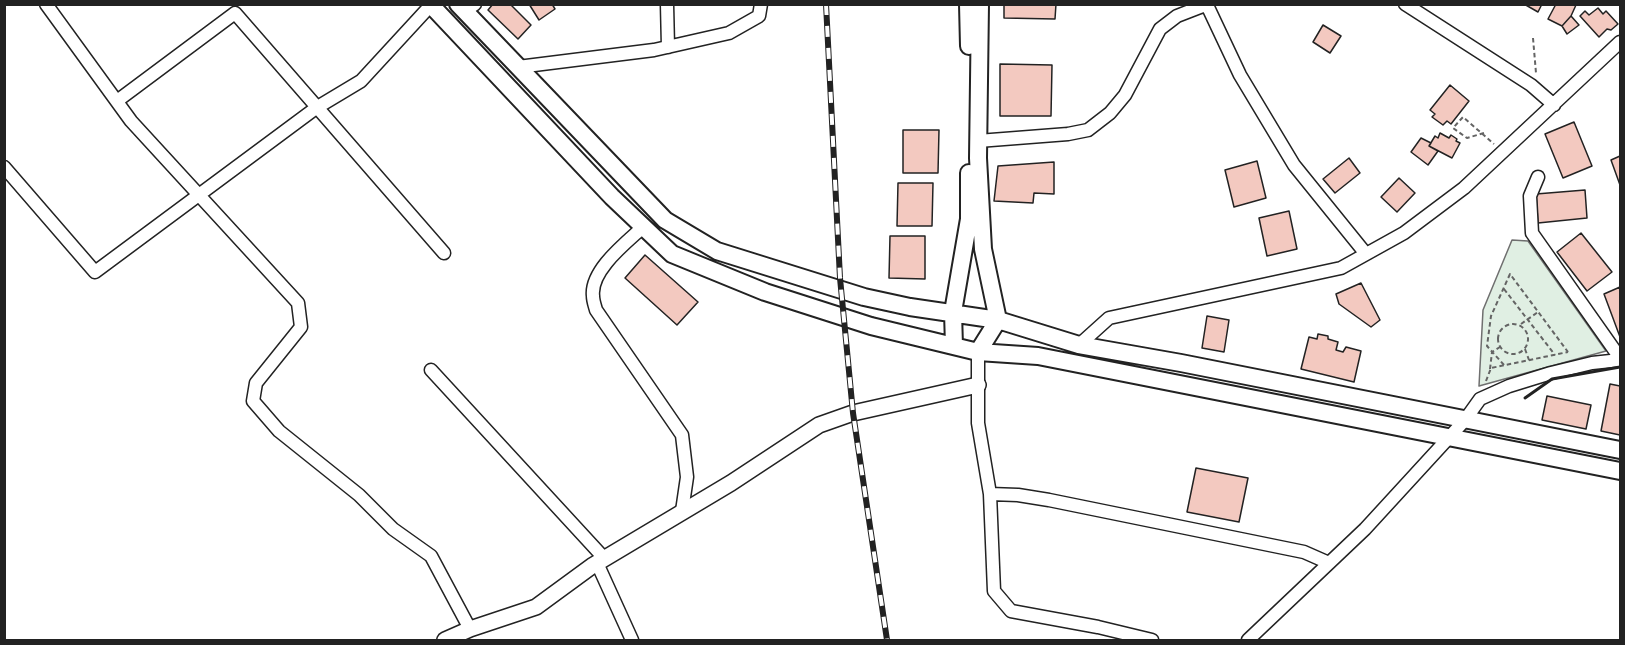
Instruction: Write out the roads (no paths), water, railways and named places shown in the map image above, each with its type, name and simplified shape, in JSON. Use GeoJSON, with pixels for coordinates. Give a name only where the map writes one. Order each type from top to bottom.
{"type":"FeatureCollection","features":[{"type":"Feature","properties":{"kind":"main road"},"geometry":{"type":"LineString","coordinates":[[954,346],[953,312],[969,219],[968,4]]}},
{"type":"Feature","properties":{"kind":"main road"},"geometry":{"type":"LineString","coordinates":[[978,352],[998,320],[983,249],[978,141],[980,4]]}},
{"type":"Feature","properties":{"kind":"main road"},"geometry":{"type":"LineString","coordinates":[[430,5],[604,189],[672,254],[765,292],[871,326],[978,352],[1038,356],[1620,471]]}},
{"type":"Feature","properties":{"kind":"main road"},"geometry":{"type":"LineString","coordinates":[[466,7],[518,67],[665,220],[717,251],[864,297],[910,307],[998,320],[1078,345],[1181,363],[1620,450]]}},
{"type":"Feature","properties":{"kind":"street"},"geometry":{"type":"LineString","coordinates":[[668,4],[668,47]]}},
{"type":"Feature","properties":{"kind":"street"},"geometry":{"type":"LineString","coordinates":[[518,67],[668,47],[729,33],[759,16],[761,4]]}},
{"type":"Feature","properties":{"kind":"street"},"geometry":{"type":"LineString","coordinates":[[1405,4],[1538,91],[1554,105]]}},
{"type":"Feature","properties":{"kind":"street"},"geometry":{"type":"LineString","coordinates":[[44,5],[131,121],[298,303],[301,327],[256,383],[253,401],[279,431],[359,495],[393,529],[431,556],[470,629]]}},
{"type":"Feature","properties":{"kind":"street"},"geometry":{"type":"LineString","coordinates":[[4,167],[95,272],[316,108],[361,81],[430,5]]}},
{"type":"Feature","properties":{"kind":"street"},"geometry":{"type":"LineString","coordinates":[[978,141],[1068,134],[1088,130],[1110,113],[1125,95],[1160,29],[1177,16],[1208,5],[1240,75],[1294,165],[1366,254]]}},
{"type":"Feature","properties":{"kind":"street"},"geometry":{"type":"LineString","coordinates":[[117,101],[235,13],[444,253]]}},
{"type":"Feature","properties":{"kind":"street"},"geometry":{"type":"LineString","coordinates":[[1078,345],[1109,318],[1341,268],[1404,233],[1464,188],[1620,42]]}},
{"type":"Feature","properties":{"kind":"street"},"geometry":{"type":"LineString","coordinates":[[1248,640],[1365,529],[1465,420],[1480,399],[1509,386],[1551,373],[1620,359],[1532,233],[1530,196],[1539,177]]}},
{"type":"Feature","properties":{"kind":"street"},"geometry":{"type":"LineString","coordinates":[[643,226],[610,258],[597,277],[592,294],[596,310],[682,435],[687,477],[682,511]]}},
{"type":"Feature","properties":{"kind":"street"},"geometry":{"type":"LineString","coordinates":[[978,352],[978,423],[990,494],[994,591],[1011,610],[1152,640]]}},
{"type":"Feature","properties":{"kind":"street"},"geometry":{"type":"LineString","coordinates":[[431,370],[600,561],[632,640]]}},
{"type":"Feature","properties":{"kind":"street"},"geometry":{"type":"LineString","coordinates":[[445,640],[470,629],[536,607],[600,561],[730,483],[819,425],[853,413],[978,385]]}},
{"type":"Feature","properties":{"kind":"street"},"geometry":{"type":"LineString","coordinates":[[990,494],[1018,495],[1049,500],[1304,552],[1329,563]]}},
{"type":"Feature","properties":{"kind":"railway"},"geometry":{"type":"LineString","coordinates":[[826,4],[840,278],[853,413],[887,640]]}}]}
